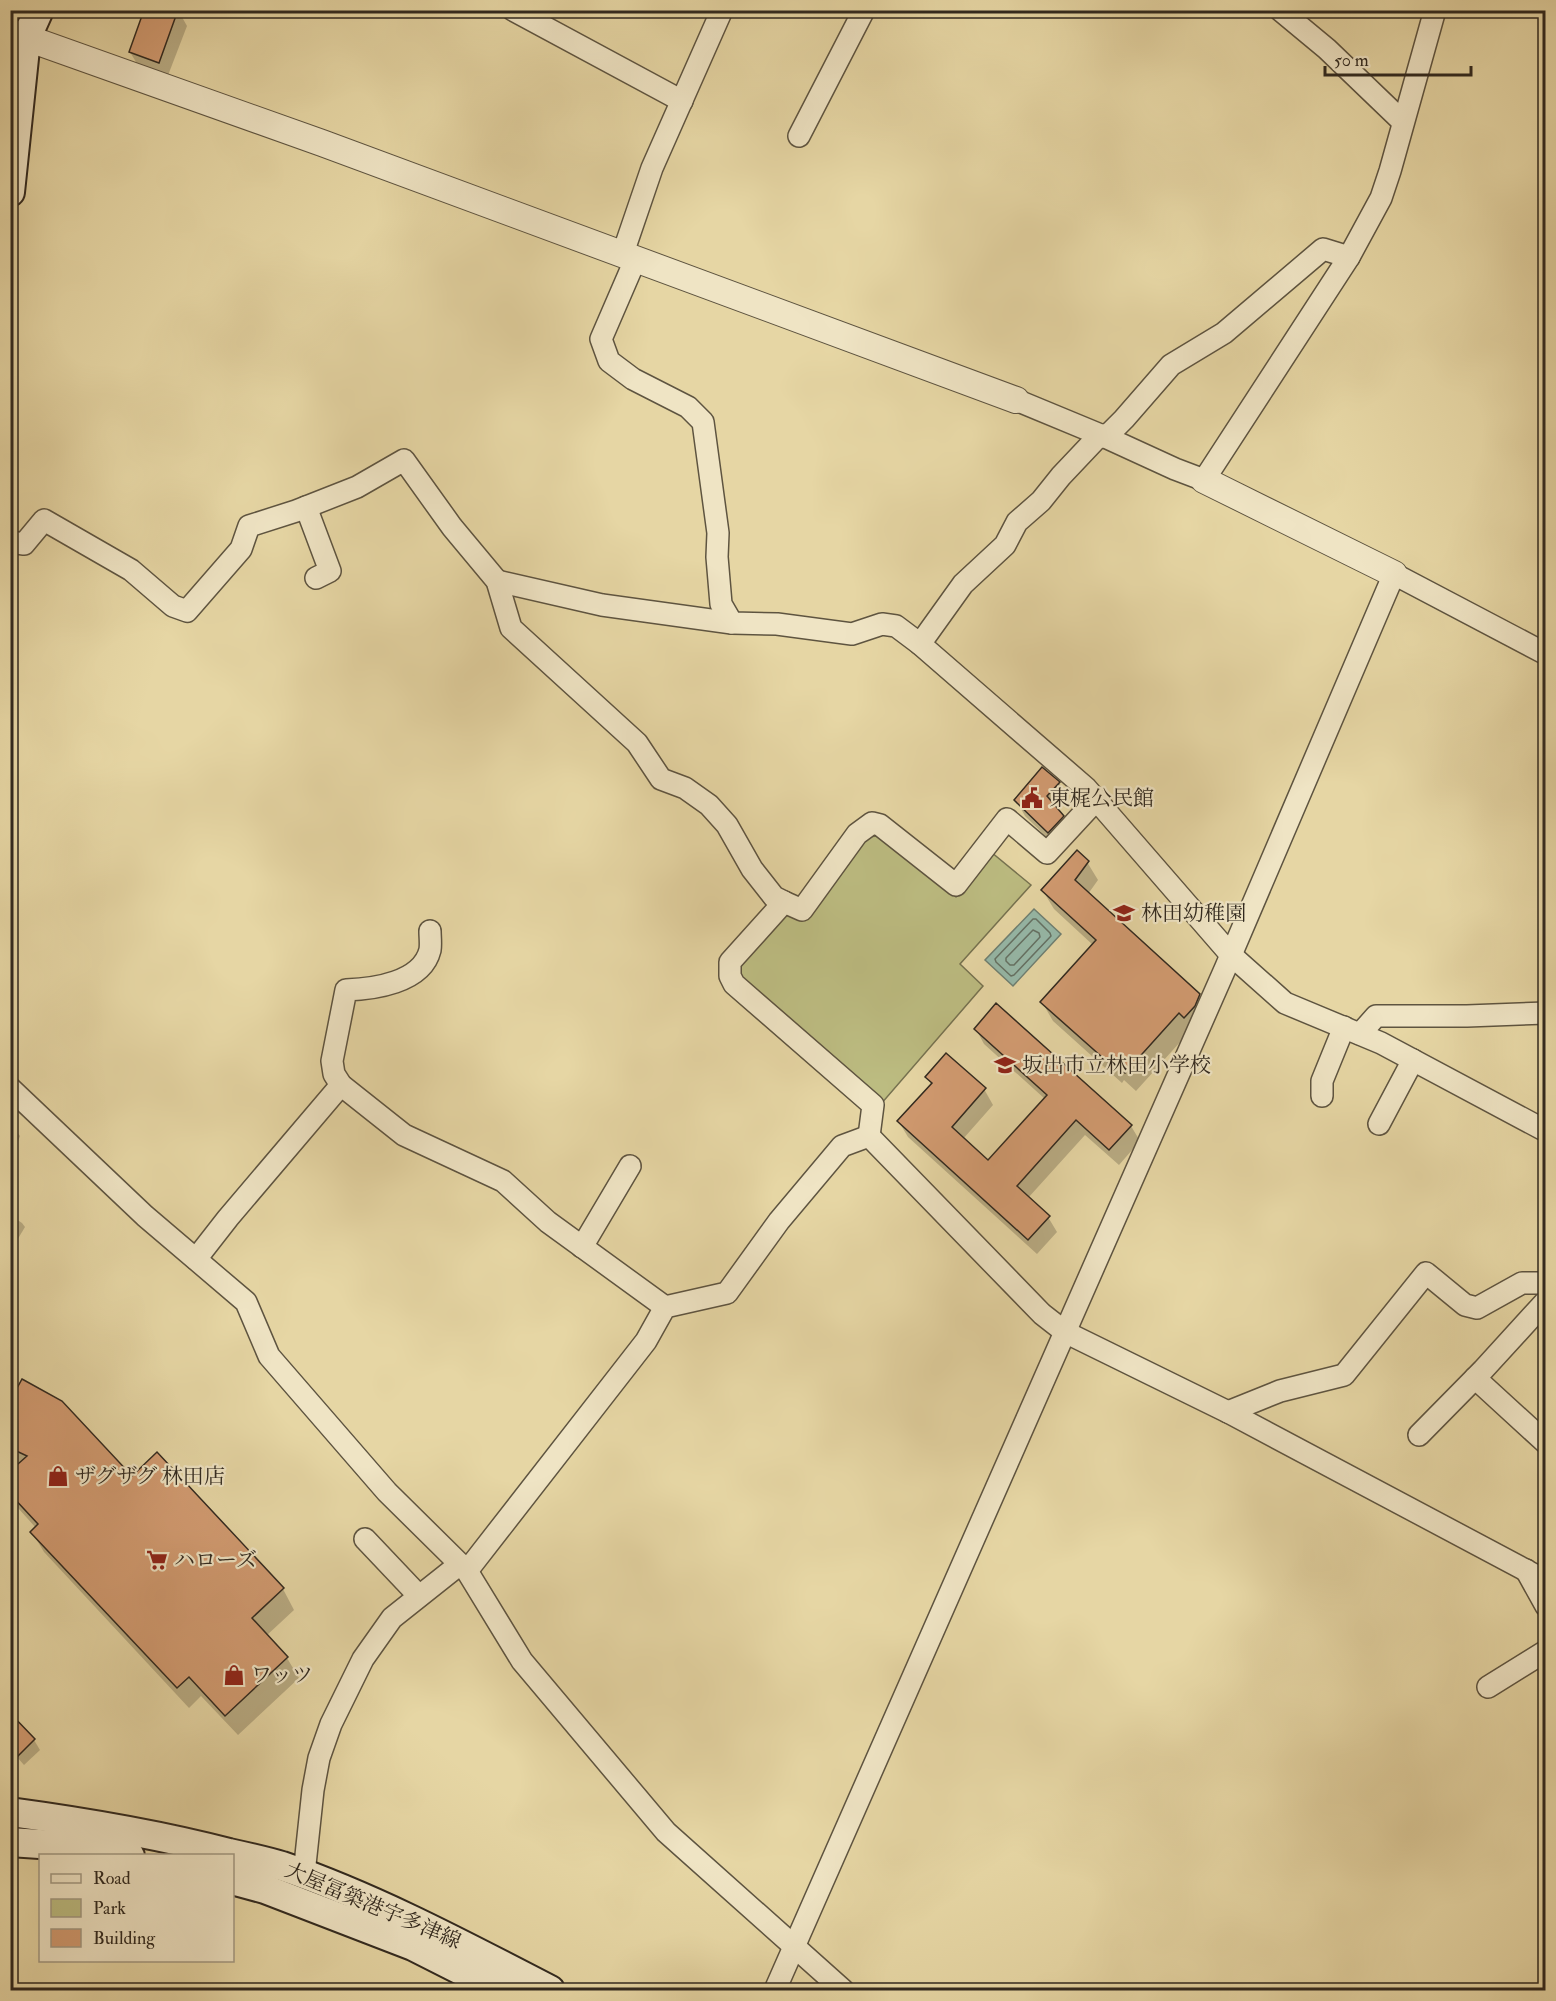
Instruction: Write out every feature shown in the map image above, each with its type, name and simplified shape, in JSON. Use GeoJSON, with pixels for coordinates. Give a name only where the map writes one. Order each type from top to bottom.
{"type":"FeatureCollection","features":[{"type":"Feature","properties":{"kind":"main road"},"geometry":{"type":"LineString","coordinates":[[10,192],[18,35],[17,10]]}},
{"type":"Feature","properties":{"kind":"main road"},"geometry":{"type":"LineString","coordinates":[[18,35],[39,10]]}},
{"type":"Feature","properties":{"kind":"main road","name":"大屋冨築港宇多津線"},"geometry":{"type":"LineString","coordinates":[[10,1812],[90,1823],[185,1841],[279,1865],[367,1900],[450,1938],[549,1990]]}},
{"type":"Feature","properties":{"kind":"main road"},"geometry":{"type":"LineString","coordinates":[[10,1842],[84,1847],[120,1854]]}},
{"type":"Feature","properties":{"kind":"main road","name":"大屋冨築港宇多津線"},"geometry":{"type":"LineString","coordinates":[[234,1881],[264,1889],[413,1946],[500,1990]]}},
{"type":"Feature","properties":{"kind":"street"},"geometry":{"type":"LineString","coordinates":[[513,10],[682,101]]}},
{"type":"Feature","properties":{"kind":"street"},"geometry":{"type":"LineString","coordinates":[[722,10],[652,168],[630,256],[601,339],[609,361],[633,380],[688,407],[703,422],[717,533],[721,604],[732,623]]}},
{"type":"Feature","properties":{"kind":"street"},"geometry":{"type":"LineString","coordinates":[[799,136],[864,10]]}},
{"type":"Feature","properties":{"kind":"street"},"geometry":{"type":"LineString","coordinates":[[1280,10],[1327,49],[1403,122]]}},
{"type":"Feature","properties":{"kind":"street"},"geometry":{"type":"LineString","coordinates":[[1204,480],[1349,256],[1381,198],[1435,10]]}},
{"type":"Feature","properties":{"kind":"street"},"geometry":{"type":"LineString","coordinates":[[18,35],[322,143],[1016,400],[1204,480],[1394,574],[1545,654]]}},
{"type":"Feature","properties":{"kind":"street"},"geometry":{"type":"LineString","coordinates":[[920,644],[963,584],[1005,544],[1017,522],[1041,501],[1096,439],[1110,433],[1124,419],[1171,365],[1224,333],[1323,249],[1349,256]]}},
{"type":"Feature","properties":{"kind":"street"},"geometry":{"type":"LineString","coordinates":[[10,542],[24,544],[44,520],[131,570],[173,606],[187,611],[241,549],[249,526],[357,487],[404,460],[452,527],[497,581],[511,628],[637,743],[661,779],[685,788],[709,805],[727,825],[752,869],[774,897],[802,910],[857,834],[872,823],[880,825],[956,885],[1007,819],[1047,853],[1096,800]]}},
{"type":"Feature","properties":{"kind":"street"},"geometry":{"type":"LineString","coordinates":[[306,507],[330,571],[316,578]]}},
{"type":"Feature","properties":{"kind":"street"},"geometry":{"type":"LineString","coordinates":[[775,1990],[1231,955],[1394,574]]}},
{"type":"Feature","properties":{"kind":"street"},"geometry":{"type":"LineString","coordinates":[[497,581],[602,605],[732,623],[777,624],[852,634],[882,624],[896,626],[920,644],[1086,788],[1231,955],[1285,1003],[1413,1060],[1545,1131]]}},
{"type":"Feature","properties":{"kind":"street"},"geometry":{"type":"LineString","coordinates":[[784,902],[730,962],[730,976],[734,984],[873,1105],[869,1136]]}},
{"type":"Feature","properties":{"kind":"street"},"geometry":{"type":"LineString","coordinates":[[430,931],[430,951],[420,968],[388,984],[371,989],[346,990],[332,1061],[334,1074],[341,1085],[404,1136],[503,1181],[548,1222],[665,1307]]}},
{"type":"Feature","properties":{"kind":"street"},"geometry":{"type":"LineString","coordinates":[[1322,1096],[1322,1081],[1352,1031],[1376,1016],[1545,1013]]}},
{"type":"Feature","properties":{"kind":"street"},"geometry":{"type":"LineString","coordinates":[[1378,1124],[1413,1060]]}},
{"type":"Feature","properties":{"kind":"street"},"geometry":{"type":"LineString","coordinates":[[196,1259],[341,1085]]}},
{"type":"Feature","properties":{"kind":"street"},"geometry":{"type":"LineString","coordinates":[[10,1088],[145,1216],[246,1302],[269,1356],[387,1492],[463,1568],[522,1661],[666,1832],[843,1990]]}},
{"type":"Feature","properties":{"kind":"street"},"geometry":{"type":"LineString","coordinates":[[304,1874],[313,1790],[319,1758],[331,1724],[363,1659],[392,1618],[419,1596],[463,1568],[646,1341],[665,1307],[727,1293],[779,1221],[842,1146],[869,1136]]}},
{"type":"Feature","properties":{"kind":"street"},"geometry":{"type":"LineString","coordinates":[[869,1136],[1042,1314],[1065,1332],[1228,1412],[1545,1581]]}},
{"type":"Feature","properties":{"kind":"street"},"geometry":{"type":"LineString","coordinates":[[582,1247],[630,1166]]}},
{"type":"Feature","properties":{"kind":"street"},"geometry":{"type":"LineString","coordinates":[[1228,1412],[1280,1391],[1344,1376],[1426,1273],[1465,1305],[1477,1308],[1522,1283],[1545,1283]]}},
{"type":"Feature","properties":{"kind":"street"},"geometry":{"type":"LineString","coordinates":[[1419,1435],[1475,1378],[1545,1300]]}},
{"type":"Feature","properties":{"kind":"street"},"geometry":{"type":"LineString","coordinates":[[1475,1378],[1545,1443]]}},
{"type":"Feature","properties":{"kind":"street"},"geometry":{"type":"LineString","coordinates":[[365,1539],[419,1596]]}},
{"type":"Feature","properties":{"kind":"street"},"geometry":{"type":"LineString","coordinates":[[1526,1570],[1545,1606]]}},
{"type":"Feature","properties":{"kind":"street"},"geometry":{"type":"LineString","coordinates":[[1488,1687],[1545,1651]]}},
{"type":"Feature","properties":{"kind":"green space"},"geometry":{"type":"Polygon","coordinates":[[[880,836],[956,897],[991,852],[1031,885],[960,964],[983,986],[881,1104],[738,979],[736,965],[784,910],[806,915],[861,837],[880,836]]]}},
{"type":"Feature","properties":{"kind":"water"},"geometry":{"type":"Polygon","coordinates":[[[1034,909],[1061,934],[1013,986],[985,960],[1034,909]]]}},
{"type":"Feature","properties":{"kind":"building"},"geometry":{"type":"Polygon","coordinates":[[[144,10],[178,10],[159,63],[129,52],[144,10]]]}},
{"type":"Feature","properties":{"kind":"building","name":"東梶公民館"},"geometry":{"type":"Polygon","coordinates":[[[1042,767],[1060,782],[1047,796],[1064,816],[1048,833],[1014,800],[1042,767]]]}},
{"type":"Feature","properties":{"kind":"building"},"geometry":{"type":"Polygon","coordinates":[[[1077,850],[1089,861],[1075,880],[1200,994],[1195,1006],[1184,1018],[1179,1013],[1125,1073],[1113,1063],[1111,1065],[1040,1002],[1096,940],[1041,890],[1077,850]]]}},
{"type":"Feature","properties":{"kind":"building"},"geometry":{"type":"Polygon","coordinates":[[[996,1003],[1132,1125],[1109,1150],[1076,1120],[1017,1186],[1050,1216],[1028,1240],[897,1121],[932,1083],[925,1077],[946,1053],[986,1088],[952,1127],[988,1160],[1047,1095],[974,1029],[996,1003]]]}},
{"type":"Feature","properties":{"kind":"building","name":"ハローズ"},"geometry":{"type":"Polygon","coordinates":[[[22,1379],[62,1401],[132,1476],[157,1452],[284,1588],[252,1618],[288,1657],[225,1716],[189,1677],[177,1688],[30,1532],[38,1524],[10,1494],[10,1471],[27,1456],[10,1448],[10,1401],[22,1379]]]}},
{"type":"Feature","properties":{"kind":"building"},"geometry":{"type":"Polygon","coordinates":[[[10,1713],[35,1739],[18,1756],[10,1748],[10,1713]]]}},
{"type":"Feature","properties":{"kind":"place","name":"東梶公民館"},"geometry":{"type":"Point","coordinates":[1032,798]}},
{"type":"Feature","properties":{"kind":"place","name":"林田幼稚園"},"geometry":{"type":"Point","coordinates":[1124,913]}},
{"type":"Feature","properties":{"kind":"place","name":"坂出市立林田小学校"},"geometry":{"type":"Point","coordinates":[1005,1065]}},
{"type":"Feature","properties":{"kind":"place","name":"ザグザグ 林田店"},"geometry":{"type":"Point","coordinates":[58,1476]}},
{"type":"Feature","properties":{"kind":"place","name":"ハローズ"},"geometry":{"type":"Point","coordinates":[157,1560]}},
{"type":"Feature","properties":{"kind":"place","name":"ワッツ"},"geometry":{"type":"Point","coordinates":[234,1675]}}]}
